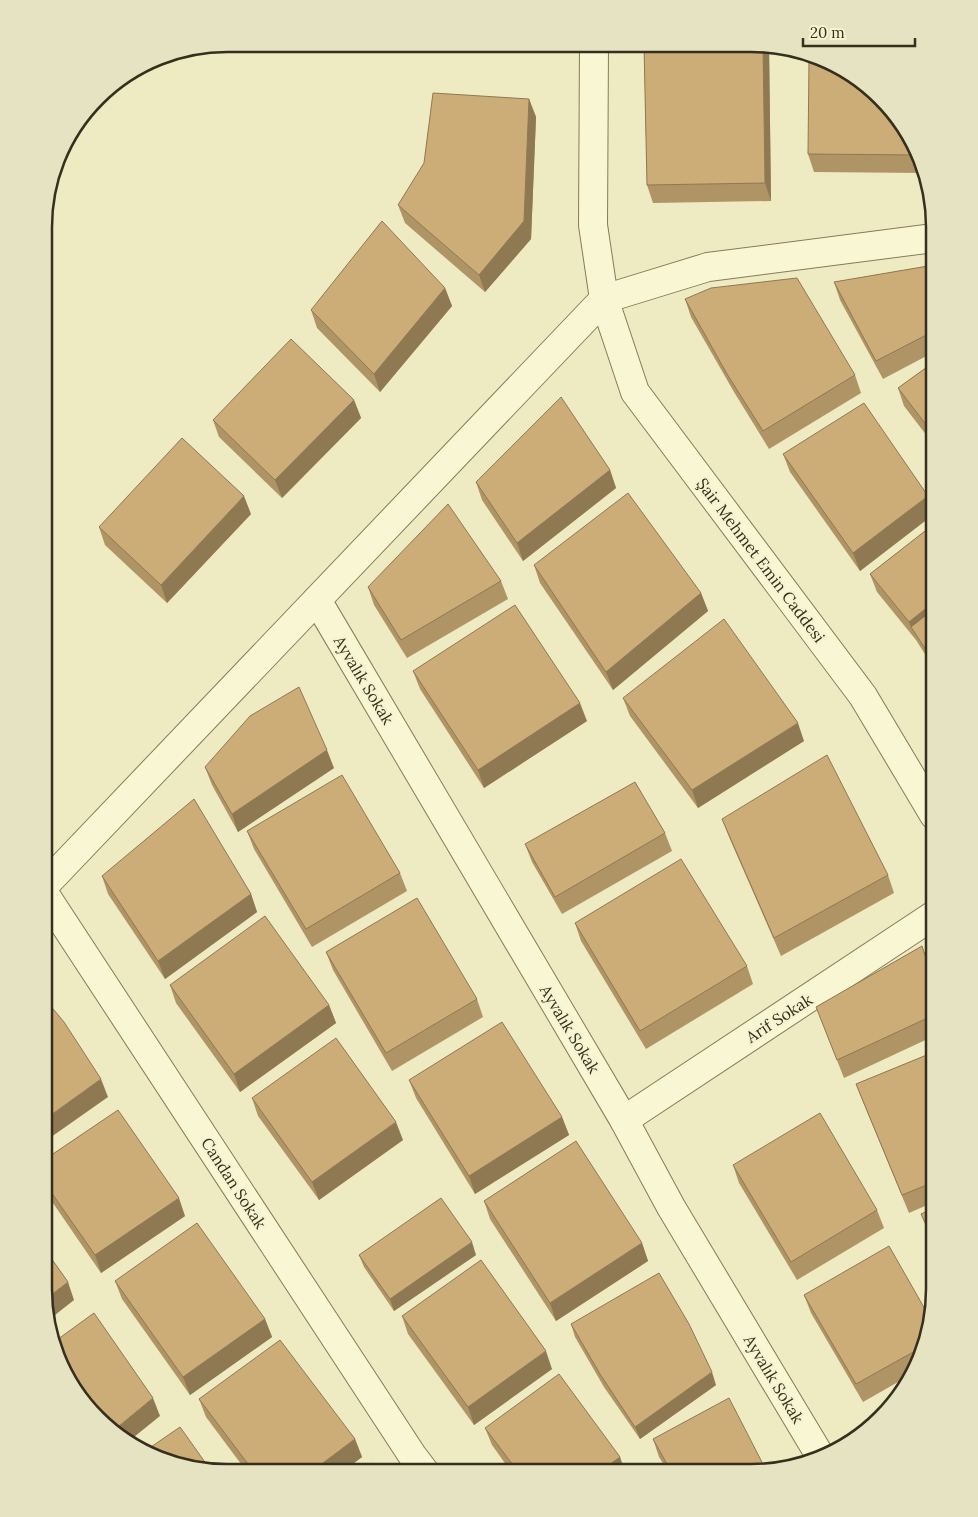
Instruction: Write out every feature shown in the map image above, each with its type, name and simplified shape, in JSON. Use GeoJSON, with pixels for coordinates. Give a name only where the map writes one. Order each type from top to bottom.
{"type":"FeatureCollection","features":[{"type":"Feature","properties":{"kind":"street","name":"Şair Mehmet Emin Caddesi"},"geometry":{"type":"LineString","coordinates":[[594,52],[593,225],[604,299],[635,392],[863,696],[925,800]]}},
{"type":"Feature","properties":{"kind":"street"},"geometry":{"type":"LineString","coordinates":[[52,878],[604,299],[708,267],[926,239]]}},
{"type":"Feature","properties":{"kind":"street","name":"Ayvalık Sokak"},"geometry":{"type":"LineString","coordinates":[[317,600],[624,1120],[671,1207],[817,1451]]}},
{"type":"Feature","properties":{"kind":"street","name":"Candan Sokak"},"geometry":{"type":"LineString","coordinates":[[52,904],[419,1464]]}},
{"type":"Feature","properties":{"kind":"street","name":"Arif Sokak"},"geometry":{"type":"LineString","coordinates":[[624,1120],[925,921]]}},
{"type":"Feature","properties":{"kind":"building"},"geometry":{"type":"Polygon","coordinates":[[[644,52],[763,53],[765,183],[647,185],[644,52]]]}},
{"type":"Feature","properties":{"kind":"building"},"geometry":{"type":"Polygon","coordinates":[[[809,63],[838,76],[874,104],[889,121],[909,155],[808,154],[809,63]]]}},
{"type":"Feature","properties":{"kind":"building"},"geometry":{"type":"Polygon","coordinates":[[[433,93],[529,99],[524,221],[479,275],[398,205],[424,163],[433,93]]]}},
{"type":"Feature","properties":{"kind":"building"},"geometry":{"type":"Polygon","coordinates":[[[382,221],[445,288],[374,374],[311,310],[382,221]]]}},
{"type":"Feature","properties":{"kind":"building"},"geometry":{"type":"Polygon","coordinates":[[[926,266],[926,335],[876,361],[834,282],[926,266]]]}},
{"type":"Feature","properties":{"kind":"building"},"geometry":{"type":"Polygon","coordinates":[[[797,278],[855,375],[763,431],[727,374],[685,299],[711,288],[797,278]]]}},
{"type":"Feature","properties":{"kind":"building"},"geometry":{"type":"Polygon","coordinates":[[[291,339],[354,400],[275,480],[213,420],[291,339]]]}},
{"type":"Feature","properties":{"kind":"building"},"geometry":{"type":"Polygon","coordinates":[[[926,368],[926,424],[898,388],[926,368]]]}},
{"type":"Feature","properties":{"kind":"building"},"geometry":{"type":"Polygon","coordinates":[[[561,397],[610,470],[517,543],[476,482],[561,397]]]}},
{"type":"Feature","properties":{"kind":"building"},"geometry":{"type":"Polygon","coordinates":[[[864,403],[926,493],[926,498],[853,553],[783,454],[864,403]]]}},
{"type":"Feature","properties":{"kind":"building"},"geometry":{"type":"Polygon","coordinates":[[[182,438],[244,496],[161,585],[99,527],[182,438]]]}},
{"type":"Feature","properties":{"kind":"building"},"geometry":{"type":"Polygon","coordinates":[[[628,493],[701,593],[606,672],[534,565],[628,493]]]}},
{"type":"Feature","properties":{"kind":"building"},"geometry":{"type":"Polygon","coordinates":[[[448,504],[501,581],[401,640],[368,587],[448,504]]]}},
{"type":"Feature","properties":{"kind":"building"},"geometry":{"type":"Polygon","coordinates":[[[926,530],[926,609],[909,622],[870,574],[926,530]]]}},
{"type":"Feature","properties":{"kind":"building"},"geometry":{"type":"Polygon","coordinates":[[[515,605],[580,703],[478,770],[413,671],[515,605]]]}},
{"type":"Feature","properties":{"kind":"building"},"geometry":{"type":"Polygon","coordinates":[[[926,616],[926,649],[911,627],[926,616]]]}},
{"type":"Feature","properties":{"kind":"building"},"geometry":{"type":"Polygon","coordinates":[[[724,619],[798,723],[692,790],[623,698],[724,619]]]}},
{"type":"Feature","properties":{"kind":"building"},"geometry":{"type":"Polygon","coordinates":[[[299,687],[327,750],[232,814],[205,767],[250,716],[299,687]]]}},
{"type":"Feature","properties":{"kind":"building"},"geometry":{"type":"Polygon","coordinates":[[[827,755],[888,875],[774,938],[722,819],[827,755]]]}},
{"type":"Feature","properties":{"kind":"building"},"geometry":{"type":"Polygon","coordinates":[[[342,775],[400,873],[306,929],[247,831],[342,775]]]}},
{"type":"Feature","properties":{"kind":"building"},"geometry":{"type":"Polygon","coordinates":[[[635,782],[665,833],[555,897],[525,844],[635,782]]]}},
{"type":"Feature","properties":{"kind":"building"},"geometry":{"type":"Polygon","coordinates":[[[194,799],[251,894],[158,961],[102,876],[194,799]]]}},
{"type":"Feature","properties":{"kind":"building"},"geometry":{"type":"Polygon","coordinates":[[[681,859],[747,966],[640,1031],[575,923],[681,859]]]}},
{"type":"Feature","properties":{"kind":"building"},"geometry":{"type":"Polygon","coordinates":[[[417,898],[477,999],[386,1053],[326,952],[417,898]]]}},
{"type":"Feature","properties":{"kind":"building"},"geometry":{"type":"Polygon","coordinates":[[[265,916],[329,1005],[234,1074],[170,985],[265,916]]]}},
{"type":"Feature","properties":{"kind":"building"},"geometry":{"type":"Polygon","coordinates":[[[922,946],[925,956],[925,1019],[837,1060],[816,1007],[922,946]]]}},
{"type":"Feature","properties":{"kind":"building"},"geometry":{"type":"Polygon","coordinates":[[[52,1008],[64,1022],[101,1079],[52,1114],[52,1008]]]}},
{"type":"Feature","properties":{"kind":"building"},"geometry":{"type":"Polygon","coordinates":[[[502,1022],[562,1117],[469,1176],[409,1080],[502,1022]]]}},
{"type":"Feature","properties":{"kind":"building"},"geometry":{"type":"Polygon","coordinates":[[[336,1038],[396,1122],[312,1182],[252,1098],[336,1038]]]}},
{"type":"Feature","properties":{"kind":"building"},"geometry":{"type":"Polygon","coordinates":[[[925,1056],[925,1186],[902,1195],[856,1084],[925,1056]]]}},
{"type":"Feature","properties":{"kind":"building"},"geometry":{"type":"Polygon","coordinates":[[[118,1110],[179,1198],[95,1255],[52,1193],[52,1155],[118,1110]]]}},
{"type":"Feature","properties":{"kind":"building"},"geometry":{"type":"Polygon","coordinates":[[[820,1113],[877,1210],[791,1262],[733,1165],[820,1113]]]}},
{"type":"Feature","properties":{"kind":"building"},"geometry":{"type":"Polygon","coordinates":[[[576,1141],[642,1243],[550,1303],[484,1201],[576,1141]]]}},
{"type":"Feature","properties":{"kind":"building"},"geometry":{"type":"Polygon","coordinates":[[[441,1198],[472,1242],[390,1299],[359,1255],[441,1198]]]}},
{"type":"Feature","properties":{"kind":"building"},"geometry":{"type":"Polygon","coordinates":[[[925,1212],[925,1223],[921,1214],[925,1212]]]}},
{"type":"Feature","properties":{"kind":"building"},"geometry":{"type":"Polygon","coordinates":[[[197,1223],[265,1319],[183,1377],[115,1281],[197,1223]]]}},
{"type":"Feature","properties":{"kind":"building"},"geometry":{"type":"Polygon","coordinates":[[[889,1246],[924,1308],[922,1324],[914,1352],[856,1384],[804,1295],[889,1246]]]}},
{"type":"Feature","properties":{"kind":"building"},"geometry":{"type":"Polygon","coordinates":[[[52,1259],[68,1282],[52,1294],[52,1259]]]}},
{"type":"Feature","properties":{"kind":"building"},"geometry":{"type":"Polygon","coordinates":[[[481,1260],[546,1351],[468,1407],[402,1316],[481,1260]]]}},
{"type":"Feature","properties":{"kind":"building"},"geometry":{"type":"Polygon","coordinates":[[[659,1273],[689,1324],[712,1372],[635,1427],[600,1374],[571,1324],[659,1273]]]}},
{"type":"Feature","properties":{"kind":"building"},"geometry":{"type":"Polygon","coordinates":[[[94,1313],[153,1398],[119,1426],[89,1396],[76,1377],[59,1338],[94,1313]]]}},
{"type":"Feature","properties":{"kind":"building"},"geometry":{"type":"Polygon","coordinates":[[[280,1340],[355,1439],[322,1464],[248,1464],[199,1399],[280,1340]]]}},
{"type":"Feature","properties":{"kind":"building"},"geometry":{"type":"Polygon","coordinates":[[[559,1374],[620,1457],[610,1464],[512,1464],[485,1428],[559,1374]]]}},
{"type":"Feature","properties":{"kind":"building"},"geometry":{"type":"Polygon","coordinates":[[[729,1398],[763,1463],[667,1464],[653,1439],[729,1398]]]}},
{"type":"Feature","properties":{"kind":"building"},"geometry":{"type":"Polygon","coordinates":[[[180,1427],[206,1463],[182,1459],[151,1447],[180,1427]]]}}]}
